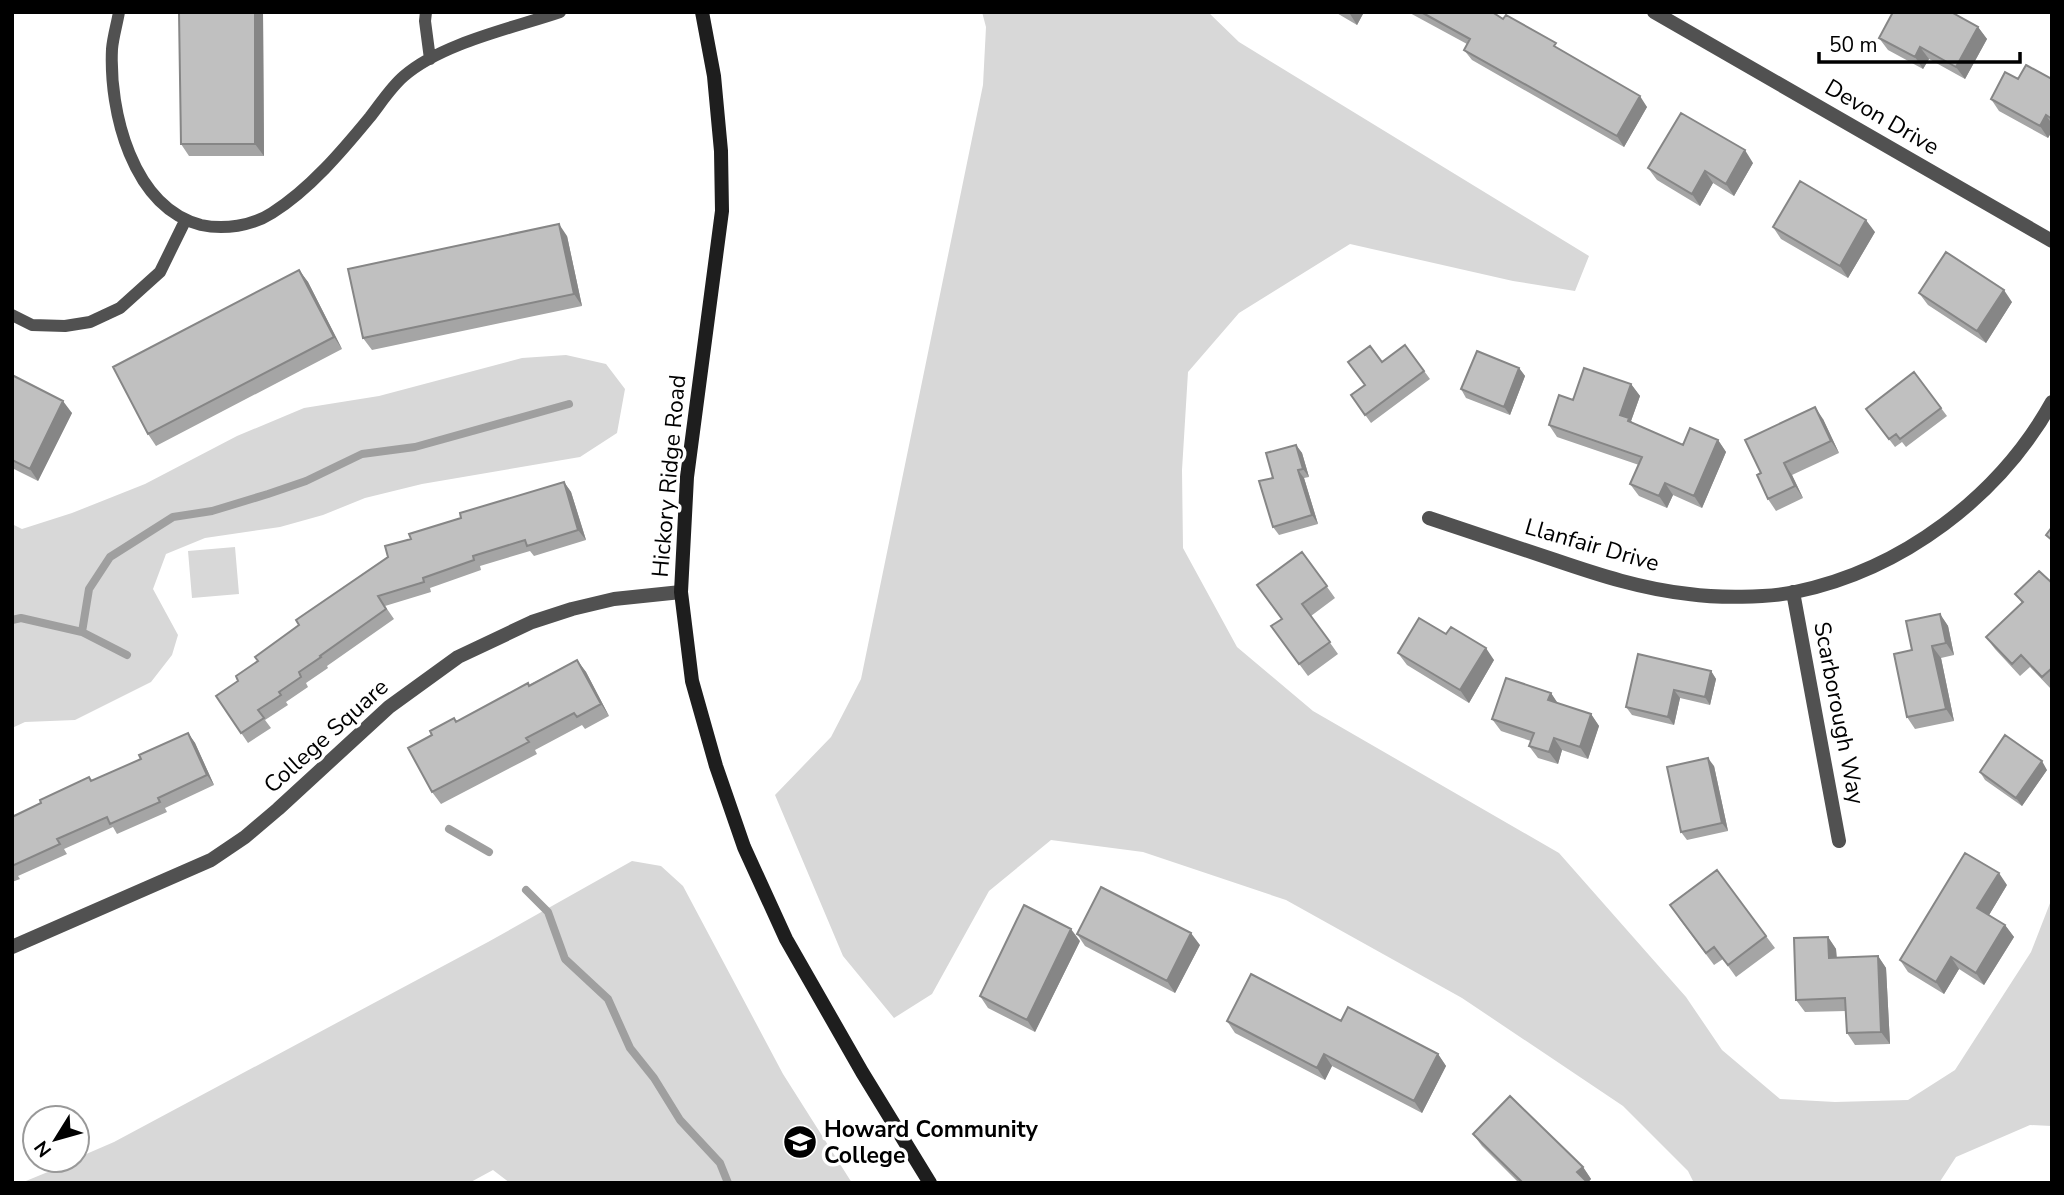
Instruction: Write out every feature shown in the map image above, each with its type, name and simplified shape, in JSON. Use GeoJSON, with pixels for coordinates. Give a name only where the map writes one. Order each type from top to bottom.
{"type":"FeatureCollection","features":[{"type":"Feature","properties":{"kind":"street","name":"Hickory Ridge Road"},"geometry":{"type":"LineString","coordinates":[[702,12],[714,76],[721,151],[722,211],[687,477],[681,592],[692,681],[716,766],[744,847],[786,939],[862,1073],[930,1183]]}},
{"type":"Feature","properties":{"kind":"street","name":"Devon Drive"},"geometry":{"type":"LineString","coordinates":[[1654,12],[2052,241]]}},
{"type":"Feature","properties":{"kind":"street","name":"Llanfair Drive"},"geometry":{"type":"LineString","coordinates":[[1430,518],[1622,583],[1690,595],[1793,592],[1840,579],[1878,563],[1913,545],[1941,525],[1990,485],[2042,420],[2052,402]]}},
{"type":"Feature","properties":{"kind":"street","name":"College Square"},"geometry":{"type":"LineString","coordinates":[[12,947],[211,860],[245,837],[278,809],[389,707],[458,657],[532,622],[572,609],[614,599],[681,592]]}},
{"type":"Feature","properties":{"kind":"street","name":"Scarborough Way"},"geometry":{"type":"LineString","coordinates":[[1793,592],[1839,841]]}},
{"type":"Feature","properties":{"kind":"lane"},"geometry":{"type":"LineString","coordinates":[[119,12],[112,48],[114,92],[133,165],[159,199],[185,220],[214,228],[244,225],[271,214],[302,189],[341,151],[404,76],[430,59],[468,42],[561,12]]}},
{"type":"Feature","properties":{"kind":"lane"},"geometry":{"type":"LineString","coordinates":[[426,12],[430,59]]}},
{"type":"Feature","properties":{"kind":"lane"},"geometry":{"type":"LineString","coordinates":[[12,314],[32,325],[65,326],[90,323],[120,308],[160,272],[185,220]]}},
{"type":"Feature","properties":{"kind":"shaded area"},"geometry":{"type":"Polygon","coordinates":[[[982,12],[1208,12],[1239,42],[1589,256],[1575,291],[1513,281],[1350,244],[1239,313],[1188,372],[1182,470],[1183,548],[1237,647],[1313,711],[1559,853],[1686,997],[1722,1050],[1780,1099],[1835,1102],[1908,1100],[1955,1070],[2031,952],[2052,898],[2052,1126],[2030,1125],[1956,1157],[1939,1183],[1694,1183],[1688,1171],[1623,1106],[1462,998],[1286,900],[1143,852],[1051,840],[989,891],[932,994],[894,1018],[843,956],[775,795],[831,737],[861,679],[983,85],[986,27],[982,12]]]}},
{"type":"Feature","properties":{"kind":"shaded area"},"geometry":{"type":"Polygon","coordinates":[[[566,355],[606,364],[625,389],[617,433],[580,457],[422,484],[365,498],[323,515],[280,527],[205,538],[166,554],[153,589],[178,635],[172,655],[151,682],[75,720],[25,722],[12,728],[12,524],[22,529],[72,513],[145,484],[237,436],[304,408],[379,396],[522,358],[566,355]]]}},
{"type":"Feature","properties":{"kind":"shaded area"},"geometry":{"type":"Polygon","coordinates":[[[235,547],[239,594],[192,598],[188,551],[235,547]]]}},
{"type":"Feature","properties":{"kind":"shaded area"},"geometry":{"type":"Polygon","coordinates":[[[632,861],[661,866],[683,886],[783,1074],[852,1183],[510,1183],[493,1170],[469,1183],[21,1183],[43,1174],[91,1174],[91,1152],[488,942],[632,861]]]}},
{"type":"Feature","properties":{"kind":"building"},"geometry":{"type":"Polygon","coordinates":[[[179,12],[255,12],[255,144],[181,144],[179,12]]]}},
{"type":"Feature","properties":{"kind":"building"},"geometry":{"type":"Polygon","coordinates":[[[1421,12],[1492,12],[1503,19],[1506,15],[1640,96],[1617,136],[1464,50],[1470,39],[1421,12]]]}},
{"type":"Feature","properties":{"kind":"building"},"geometry":{"type":"Polygon","coordinates":[[[1893,12],[1951,12],[1978,27],[1956,67],[1920,47],[1915,57],[1879,38],[1893,12]]]}},
{"type":"Feature","properties":{"kind":"building"},"geometry":{"type":"Polygon","coordinates":[[[2026,65],[2052,79],[2052,119],[2046,115],[2040,126],[1991,99],[2005,72],[2018,79],[2026,65]]]}},
{"type":"Feature","properties":{"kind":"building"},"geometry":{"type":"Polygon","coordinates":[[[1681,113],[1745,150],[1726,184],[1705,171],[1692,194],[1648,168],[1681,113]]]}},
{"type":"Feature","properties":{"kind":"building"},"geometry":{"type":"Polygon","coordinates":[[[1800,181],[1866,220],[1840,266],[1773,227],[1800,181]]]}},
{"type":"Feature","properties":{"kind":"building"},"geometry":{"type":"Polygon","coordinates":[[[559,224],[574,294],[363,338],[348,269],[559,224]]]}},
{"type":"Feature","properties":{"kind":"building"},"geometry":{"type":"Polygon","coordinates":[[[1946,252],[2004,290],[1977,331],[1919,293],[1946,252]]]}},
{"type":"Feature","properties":{"kind":"building"},"geometry":{"type":"Polygon","coordinates":[[[299,270],[334,337],[148,434],[113,367],[299,270]]]}},
{"type":"Feature","properties":{"kind":"building"},"geometry":{"type":"Polygon","coordinates":[[[1405,345],[1424,371],[1365,415],[1351,395],[1365,385],[1348,362],[1370,346],[1382,362],[1405,345]]]}},
{"type":"Feature","properties":{"kind":"building"},"geometry":{"type":"Polygon","coordinates":[[[1477,351],[1519,368],[1504,407],[1461,389],[1477,351]]]}},
{"type":"Feature","properties":{"kind":"building"},"geometry":{"type":"Polygon","coordinates":[[[1584,368],[1631,384],[1620,415],[1629,418],[1628,421],[1683,445],[1690,428],[1718,440],[1694,496],[1665,483],[1659,496],[1630,484],[1642,457],[1549,425],[1559,395],[1573,400],[1584,368]]]}},
{"type":"Feature","properties":{"kind":"building"},"geometry":{"type":"Polygon","coordinates":[[[1914,372],[1941,408],[1900,439],[1896,434],[1889,439],[1866,409],[1914,372]]]}},
{"type":"Feature","properties":{"kind":"building"},"geometry":{"type":"Polygon","coordinates":[[[12,375],[63,401],[30,469],[12,460],[12,375]]]}},
{"type":"Feature","properties":{"kind":"building"},"geometry":{"type":"Polygon","coordinates":[[[1815,407],[1831,441],[1784,463],[1795,486],[1768,499],[1757,475],[1761,473],[1745,440],[1815,407]]]}},
{"type":"Feature","properties":{"kind":"building"},"geometry":{"type":"Polygon","coordinates":[[[1296,445],[1303,469],[1298,470],[1312,515],[1273,527],[1259,481],[1273,478],[1266,453],[1296,445]]]}},
{"type":"Feature","properties":{"kind":"building"},"geometry":{"type":"Polygon","coordinates":[[[564,482],[578,530],[527,546],[525,540],[473,556],[474,560],[423,578],[424,582],[378,596],[386,609],[299,672],[301,677],[279,692],[281,695],[258,710],[264,718],[241,733],[216,696],[238,681],[236,676],[258,661],[255,657],[299,625],[296,620],[388,557],[385,546],[411,539],[409,534],[461,518],[460,513],[564,482]]]}},
{"type":"Feature","properties":{"kind":"building"},"geometry":{"type":"Polygon","coordinates":[[[2052,527],[2052,540],[2046,535],[2052,527]]]}},
{"type":"Feature","properties":{"kind":"building"},"geometry":{"type":"Polygon","coordinates":[[[1302,552],[1327,586],[1302,604],[1330,642],[1299,664],[1271,626],[1282,619],[1257,585],[1302,552]]]}},
{"type":"Feature","properties":{"kind":"building"},"geometry":{"type":"Polygon","coordinates":[[[2039,571],[2052,583],[2052,668],[2042,677],[2021,655],[2012,664],[1986,637],[2023,602],[2015,594],[2039,571]]]}},
{"type":"Feature","properties":{"kind":"building"},"geometry":{"type":"Polygon","coordinates":[[[1940,614],[1946,643],[1932,646],[1946,709],[1907,717],[1894,654],[1912,650],[1906,621],[1940,614]]]}},
{"type":"Feature","properties":{"kind":"building"},"geometry":{"type":"Polygon","coordinates":[[[1419,618],[1446,634],[1451,627],[1486,648],[1460,690],[1398,653],[1419,618]]]}},
{"type":"Feature","properties":{"kind":"building"},"geometry":{"type":"Polygon","coordinates":[[[1638,654],[1711,671],[1705,697],[1674,690],[1668,717],[1626,707],[1638,654]]]}},
{"type":"Feature","properties":{"kind":"building"},"geometry":{"type":"Polygon","coordinates":[[[577,660],[601,704],[577,717],[574,713],[526,738],[529,742],[432,792],[408,748],[432,735],[430,731],[454,718],[456,722],[577,660]]]}},
{"type":"Feature","properties":{"kind":"building"},"geometry":{"type":"Polygon","coordinates":[[[1506,678],[1551,693],[1548,700],[1591,714],[1580,747],[1554,738],[1549,752],[1529,746],[1534,733],[1492,719],[1506,678]]]}},
{"type":"Feature","properties":{"kind":"building"},"geometry":{"type":"Polygon","coordinates":[[[188,733],[207,775],[158,798],[160,802],[110,824],[107,817],[57,839],[60,844],[12,866],[12,817],[41,803],[40,800],[89,777],[91,781],[141,759],[139,755],[188,733]]]}},
{"type":"Feature","properties":{"kind":"building"},"geometry":{"type":"Polygon","coordinates":[[[2005,735],[2042,761],[2016,798],[1980,772],[2005,735]]]}},
{"type":"Feature","properties":{"kind":"building"},"geometry":{"type":"Polygon","coordinates":[[[1708,758],[1722,823],[1681,832],[1667,767],[1708,758]]]}},
{"type":"Feature","properties":{"kind":"building"},"geometry":{"type":"Polygon","coordinates":[[[1965,853],[1999,873],[1977,908],[2005,925],[1976,973],[1951,957],[1936,982],[1900,960],[1965,853]]]}},
{"type":"Feature","properties":{"kind":"building"},"geometry":{"type":"Polygon","coordinates":[[[1717,870],[1766,936],[1728,965],[1714,947],[1706,953],[1670,905],[1717,870]]]}},
{"type":"Feature","properties":{"kind":"building"},"geometry":{"type":"Polygon","coordinates":[[[1101,887],[1191,933],[1167,981],[1077,934],[1101,887]]]}},
{"type":"Feature","properties":{"kind":"building"},"geometry":{"type":"Polygon","coordinates":[[[1024,905],[1071,929],[1027,1020],[980,996],[1024,905]]]}},
{"type":"Feature","properties":{"kind":"building"},"geometry":{"type":"Polygon","coordinates":[[[1828,937],[1829,958],[1878,956],[1881,1032],[1847,1033],[1845,998],[1796,1000],[1794,938],[1828,937]]]}},
{"type":"Feature","properties":{"kind":"building"},"geometry":{"type":"Polygon","coordinates":[[[1251,974],[1341,1021],[1348,1007],[1438,1054],[1414,1101],[1324,1054],[1317,1068],[1227,1021],[1251,974]]]}},
{"type":"Feature","properties":{"kind":"building"},"geometry":{"type":"Polygon","coordinates":[[[1510,1096],[1583,1167],[1577,1172],[1588,1183],[1523,1183],[1473,1134],[1510,1096]]]}},
{"type":"Feature","properties":{"kind":"waterway"},"geometry":{"type":"LineString","coordinates":[[82,632],[89,589],[110,557],[173,517],[212,511],[268,494],[306,481],[362,454],[415,447],[569,404]]}},
{"type":"Feature","properties":{"kind":"waterway"},"geometry":{"type":"LineString","coordinates":[[12,620],[21,618],[82,632],[127,655]]}},
{"type":"Feature","properties":{"kind":"waterway"},"geometry":{"type":"LineString","coordinates":[[449,829],[489,852]]}},
{"type":"Feature","properties":{"kind":"waterway"},"geometry":{"type":"LineString","coordinates":[[526,890],[548,912],[565,959],[608,999],[630,1048],[654,1078],[680,1120],[720,1163],[728,1183]]}},
{"type":"Feature","properties":{"kind":"place","name":"Howard Community College"},"geometry":{"type":"Point","coordinates":[800,1142]}}]}
